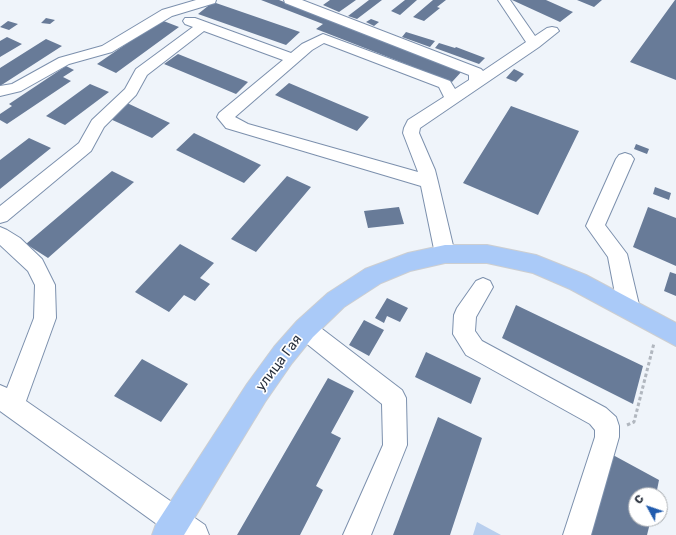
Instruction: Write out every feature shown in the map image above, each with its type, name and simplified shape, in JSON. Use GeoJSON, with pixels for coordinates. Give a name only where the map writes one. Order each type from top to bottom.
{"type":"FeatureCollection","features":[{"type":"Feature","properties":{"kind":"main road","name":"улица Гая"},"geometry":{"type":"LineString","coordinates":[[179,530],[256,393],[283,355],[305,328],[336,300],[373,276],[408,262],[445,254],[487,254],[536,264],[578,282],[629,309],[665,337]]}},
{"type":"Feature","properties":{"kind":"street"},"geometry":{"type":"LineString","coordinates":[[0,91],[16,88],[64,61],[107,49],[167,13],[210,0]]}},
{"type":"Feature","properties":{"kind":"street"},"geometry":{"type":"LineString","coordinates":[[290,0],[476,72],[477,81]]}},
{"type":"Feature","properties":{"kind":"street"},"geometry":{"type":"LineString","coordinates":[[504,0],[534,44]]}},
{"type":"Feature","properties":{"kind":"street"},"geometry":{"type":"LineString","coordinates":[[167,13],[293,59]]}},
{"type":"Feature","properties":{"kind":"street"},"geometry":{"type":"LineString","coordinates":[[0,216],[85,147],[98,124],[131,92],[141,72],[202,26]]}},
{"type":"Feature","properties":{"kind":"street"},"geometry":{"type":"LineString","coordinates":[[445,254],[426,170],[411,132],[412,128],[414,124],[552,31]]}},
{"type":"Feature","properties":{"kind":"street"},"geometry":{"type":"LineString","coordinates":[[429,182],[242,128],[225,117],[293,59],[318,40],[326,38],[445,84],[452,98]]}},
{"type":"Feature","properties":{"kind":"street"},"geometry":{"type":"LineString","coordinates":[[625,159],[595,226],[617,254],[629,309]]}},
{"type":"Feature","properties":{"kind":"street"},"geometry":{"type":"LineString","coordinates":[[0,235],[13,244],[35,265],[45,285],[45,318],[39,337],[6,402],[179,530]]}},
{"type":"Feature","properties":{"kind":"street"},"geometry":{"type":"LineString","coordinates":[[483,287],[465,315],[464,334],[474,348],[598,416],[607,426],[607,437],[577,535]]}},
{"type":"Feature","properties":{"kind":"street"},"geometry":{"type":"LineString","coordinates":[[305,328],[394,398],[396,445],[357,535]]}},
{"type":"Feature","properties":{"kind":"path"},"geometry":{"type":"LineString","coordinates":[[607,426],[629,425],[634,422],[665,337]]}},
{"type":"Feature","properties":{"kind":"shaded area"},"geometry":{"type":"Polygon","coordinates":[[[477,522],[501,535],[473,535],[477,522]]]}},
{"type":"Feature","properties":{"kind":"building"},"geometry":{"type":"Polygon","coordinates":[[[261,0],[279,0],[463,70],[452,82],[316,29],[323,24],[261,0]]]}},
{"type":"Feature","properties":{"kind":"building"},"geometry":{"type":"Polygon","coordinates":[[[330,0],[356,0],[339,12],[323,5],[330,0]]]}},
{"type":"Feature","properties":{"kind":"building"},"geometry":{"type":"Polygon","coordinates":[[[369,0],[382,0],[357,19],[348,16],[369,0]]]}},
{"type":"Feature","properties":{"kind":"building"},"geometry":{"type":"Polygon","coordinates":[[[405,0],[417,0],[400,15],[391,11],[405,0]]]}},
{"type":"Feature","properties":{"kind":"building"},"geometry":{"type":"Polygon","coordinates":[[[433,0],[446,0],[437,7],[440,8],[424,21],[413,17],[433,0]]]}},
{"type":"Feature","properties":{"kind":"building"},"geometry":{"type":"Polygon","coordinates":[[[512,0],[546,0],[573,12],[560,22],[512,0]]]}},
{"type":"Feature","properties":{"kind":"building"},"geometry":{"type":"Polygon","coordinates":[[[577,0],[602,0],[594,7],[577,0]]]}},
{"type":"Feature","properties":{"kind":"building"},"geometry":{"type":"Polygon","coordinates":[[[676,0],[676,80],[630,62],[676,0]]]}},
{"type":"Feature","properties":{"kind":"building"},"geometry":{"type":"Polygon","coordinates":[[[213,2],[300,32],[286,45],[198,14],[213,2]]]}},
{"type":"Feature","properties":{"kind":"building"},"geometry":{"type":"Polygon","coordinates":[[[46,18],[55,20],[50,24],[41,23],[46,18]]]}},
{"type":"Feature","properties":{"kind":"building"},"geometry":{"type":"Polygon","coordinates":[[[371,19],[379,22],[374,26],[366,22],[371,19]]]}},
{"type":"Feature","properties":{"kind":"building"},"geometry":{"type":"Polygon","coordinates":[[[161,20],[179,27],[116,73],[97,64],[161,20]]]}},
{"type":"Feature","properties":{"kind":"building"},"geometry":{"type":"Polygon","coordinates":[[[8,21],[18,24],[9,30],[0,27],[8,21]]]}},
{"type":"Feature","properties":{"kind":"building"},"geometry":{"type":"Polygon","coordinates":[[[406,32],[435,41],[430,47],[402,37],[406,32]]]}},
{"type":"Feature","properties":{"kind":"building"},"geometry":{"type":"Polygon","coordinates":[[[7,37],[22,44],[0,57],[0,41],[7,37]]]}},
{"type":"Feature","properties":{"kind":"building"},"geometry":{"type":"Polygon","coordinates":[[[46,39],[62,46],[0,86],[0,68],[46,39]]]}},
{"type":"Feature","properties":{"kind":"building"},"geometry":{"type":"Polygon","coordinates":[[[439,43],[455,48],[456,47],[485,58],[479,64],[435,48],[439,43]]]}},
{"type":"Feature","properties":{"kind":"building"},"geometry":{"type":"Polygon","coordinates":[[[178,54],[248,82],[236,94],[164,64],[178,54]]]}},
{"type":"Feature","properties":{"kind":"building"},"geometry":{"type":"Polygon","coordinates":[[[66,66],[74,70],[63,77],[71,81],[7,124],[0,120],[0,114],[12,106],[9,104],[66,66]]]}},
{"type":"Feature","properties":{"kind":"building"},"geometry":{"type":"Polygon","coordinates":[[[514,69],[524,74],[516,82],[506,78],[514,69]]]}},
{"type":"Feature","properties":{"kind":"building"},"geometry":{"type":"Polygon","coordinates":[[[289,83],[369,117],[357,131],[275,95],[289,83]]]}},
{"type":"Feature","properties":{"kind":"building"},"geometry":{"type":"Polygon","coordinates":[[[90,84],[109,92],[65,125],[46,116],[90,84]]]}},
{"type":"Feature","properties":{"kind":"building"},"geometry":{"type":"Polygon","coordinates":[[[127,103],[170,123],[152,138],[108,118],[127,103]]]}},
{"type":"Feature","properties":{"kind":"building"},"geometry":{"type":"Polygon","coordinates":[[[511,106],[579,131],[538,215],[463,183],[511,106]]]}},
{"type":"Feature","properties":{"kind":"building"},"geometry":{"type":"Polygon","coordinates":[[[194,133],[261,165],[244,183],[176,150],[194,133]]]}},
{"type":"Feature","properties":{"kind":"building"},"geometry":{"type":"Polygon","coordinates":[[[29,138],[51,148],[0,189],[0,160],[29,138]]]}},
{"type":"Feature","properties":{"kind":"building"},"geometry":{"type":"Polygon","coordinates":[[[636,144],[649,149],[647,154],[634,149],[636,144]]]}},
{"type":"Feature","properties":{"kind":"building"},"geometry":{"type":"Polygon","coordinates":[[[112,171],[134,182],[48,258],[26,244],[112,171]]]}},
{"type":"Feature","properties":{"kind":"building"},"geometry":{"type":"Polygon","coordinates":[[[287,176],[311,187],[256,252],[231,239],[287,176]]]}},
{"type":"Feature","properties":{"kind":"building"},"geometry":{"type":"Polygon","coordinates":[[[655,187],[671,193],[669,200],[653,194],[655,187]]]}},
{"type":"Feature","properties":{"kind":"building"},"geometry":{"type":"Polygon","coordinates":[[[399,207],[404,224],[368,228],[364,211],[399,207]]]}},
{"type":"Feature","properties":{"kind":"building"},"geometry":{"type":"Polygon","coordinates":[[[648,207],[676,218],[676,266],[633,247],[648,207]]]}},
{"type":"Feature","properties":{"kind":"building"},"geometry":{"type":"Polygon","coordinates":[[[180,244],[214,263],[200,278],[210,284],[195,301],[184,295],[169,312],[135,292],[180,244]]]}},
{"type":"Feature","properties":{"kind":"building"},"geometry":{"type":"Polygon","coordinates":[[[670,272],[676,274],[676,296],[664,291],[670,272]]]}},
{"type":"Feature","properties":{"kind":"building"},"geometry":{"type":"Polygon","coordinates":[[[387,298],[408,308],[400,322],[387,316],[384,323],[375,318],[387,298]]]}},
{"type":"Feature","properties":{"kind":"building"},"geometry":{"type":"Polygon","coordinates":[[[516,305],[643,366],[633,404],[502,338],[516,305]]]}},
{"type":"Feature","properties":{"kind":"building"},"geometry":{"type":"Polygon","coordinates":[[[364,320],[384,330],[369,356],[349,345],[364,320]]]}},
{"type":"Feature","properties":{"kind":"building"},"geometry":{"type":"Polygon","coordinates":[[[426,352],[481,378],[471,404],[415,377],[426,352]]]}},
{"type":"Feature","properties":{"kind":"building"},"geometry":{"type":"Polygon","coordinates":[[[142,359],[188,384],[161,422],[114,396],[142,359]]]}},
{"type":"Feature","properties":{"kind":"building"},"geometry":{"type":"Polygon","coordinates":[[[328,378],[354,391],[331,433],[341,438],[316,486],[323,490],[300,535],[237,535],[328,378]]]}},
{"type":"Feature","properties":{"kind":"building"},"geometry":{"type":"Polygon","coordinates":[[[438,417],[482,438],[450,535],[393,535],[438,417]]]}},
{"type":"Feature","properties":{"kind":"building"},"geometry":{"type":"Polygon","coordinates":[[[613,455],[659,480],[658,487],[628,487],[628,527],[649,527],[647,535],[591,535],[613,455]]]}}]}
